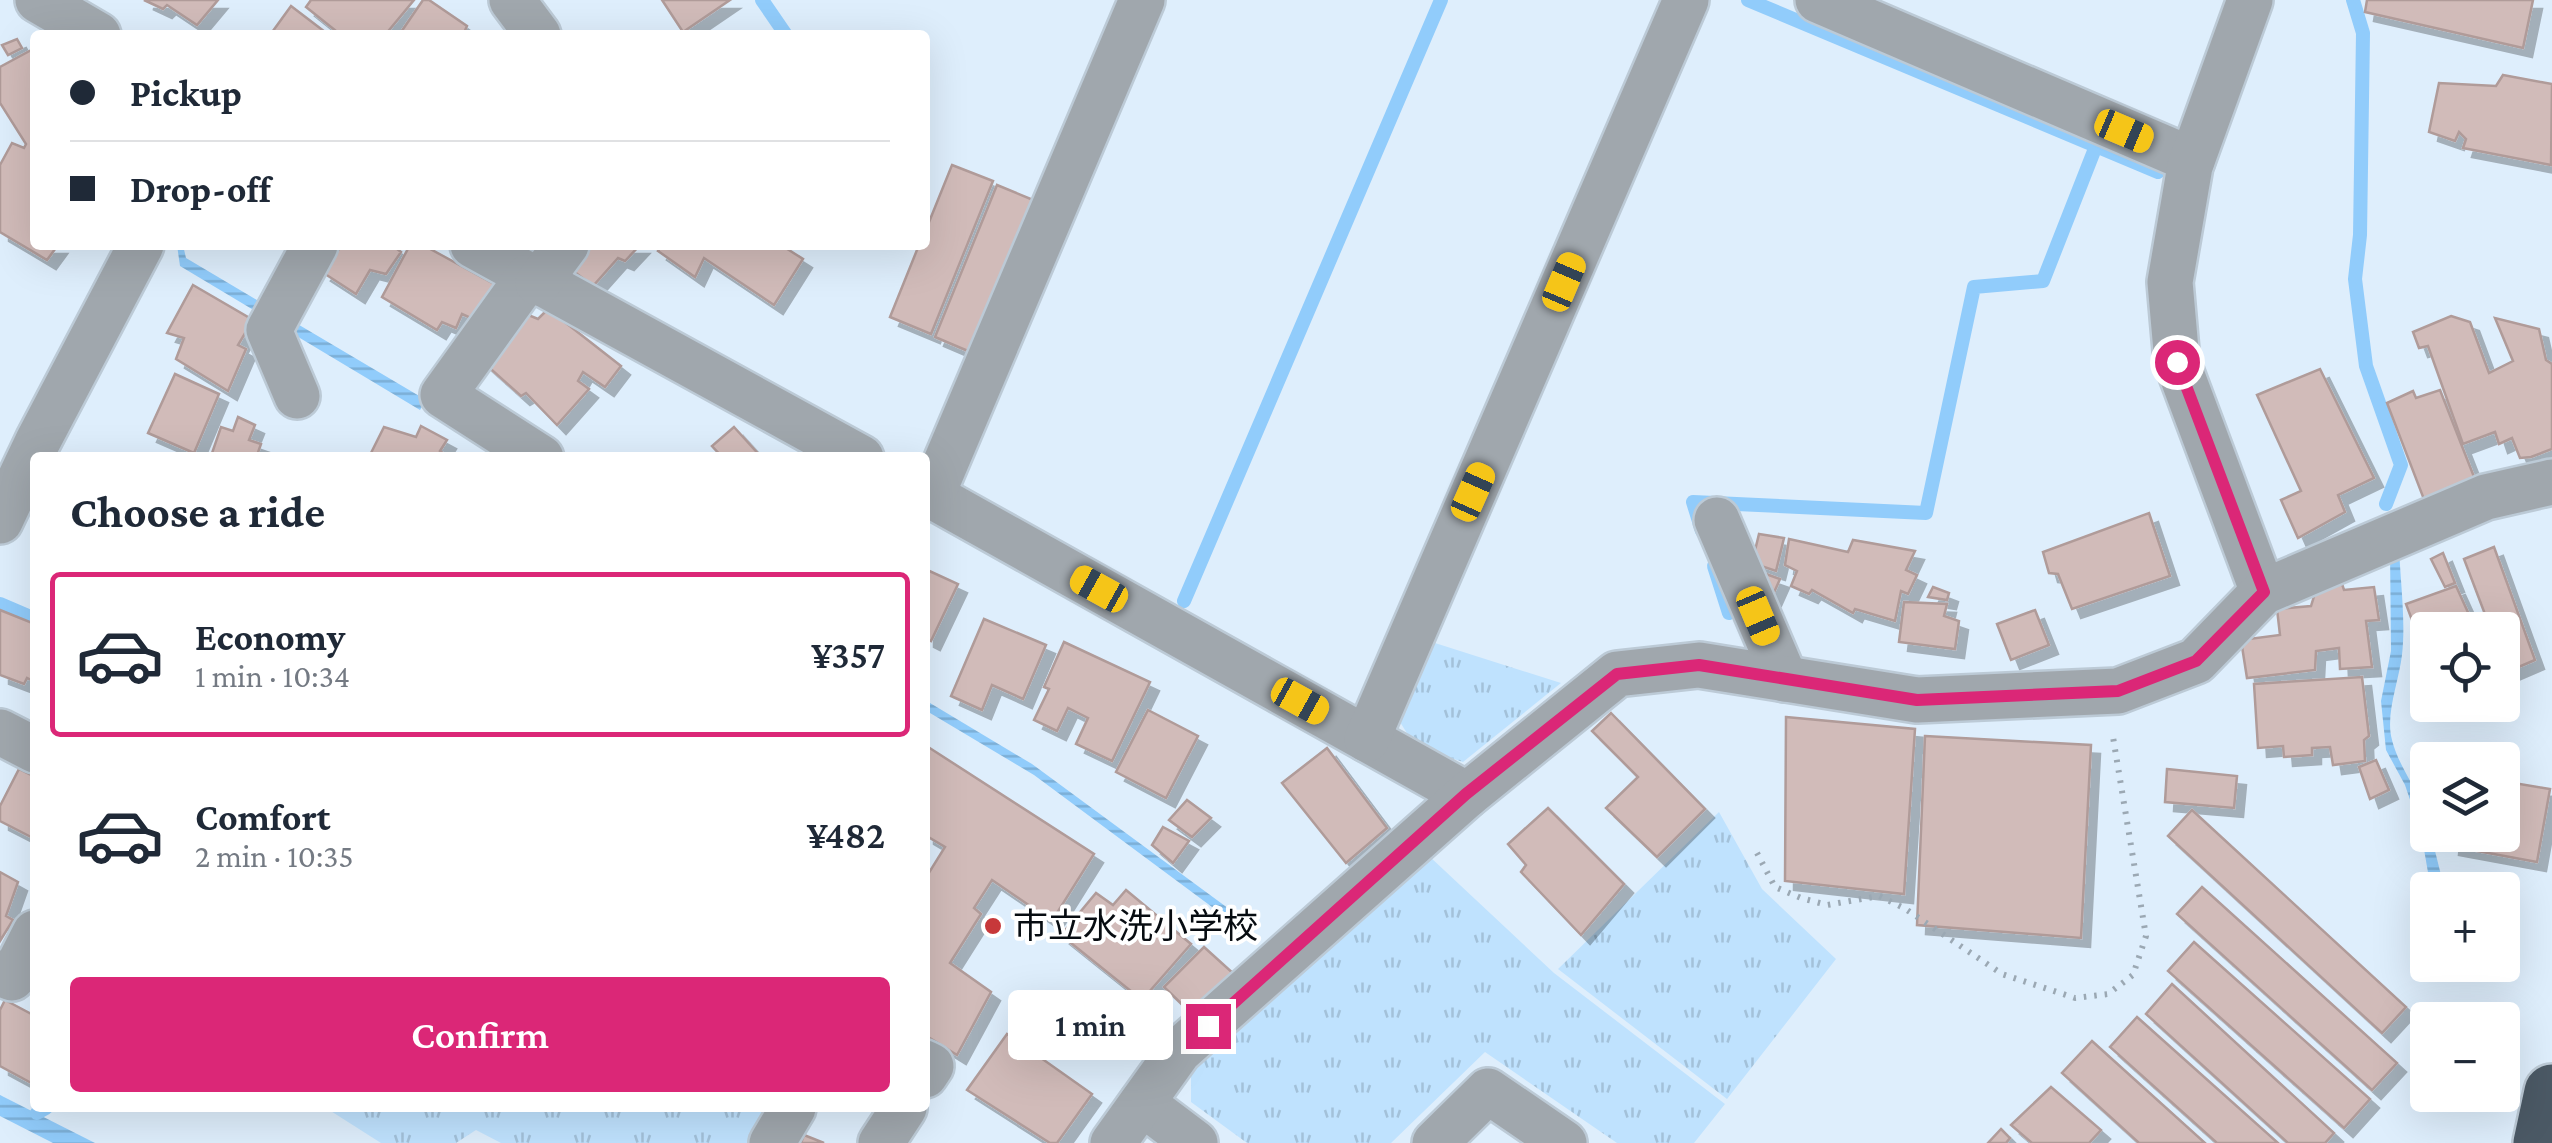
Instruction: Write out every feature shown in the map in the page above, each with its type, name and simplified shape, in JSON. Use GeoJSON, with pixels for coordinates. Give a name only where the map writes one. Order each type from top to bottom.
{"type":"FeatureCollection","features":[{"type":"Feature","properties":{"kind":"street"},"geometry":{"type":"LineString","coordinates":[[512,0],[534,30]]}},
{"type":"Feature","properties":{"kind":"street"},"geometry":{"type":"LineString","coordinates":[[930,488],[1142,0]]}},
{"type":"Feature","properties":{"kind":"street"},"geometry":{"type":"LineString","coordinates":[[1367,739],[1686,0]]}},
{"type":"Feature","properties":{"kind":"street"},"geometry":{"type":"LineString","coordinates":[[1818,0],[2192,160]]}},
{"type":"Feature","properties":{"kind":"street"},"geometry":{"type":"LineString","coordinates":[[2250,0],[2192,160],[2170,282],[2177,362],[2264,592]]}},
{"type":"Feature","properties":{"kind":"street"},"geometry":{"type":"LineString","coordinates":[[33,452],[137,250]]}},
{"type":"Feature","properties":{"kind":"street"},"geometry":{"type":"LineString","coordinates":[[297,396],[269,330],[312,250]]}},
{"type":"Feature","properties":{"kind":"street"},"geometry":{"type":"LineString","coordinates":[[482,250],[850,452]]}},
{"type":"Feature","properties":{"kind":"street"},"geometry":{"type":"LineString","coordinates":[[532,452],[443,394],[561,250]]}},
{"type":"Feature","properties":{"kind":"street"},"geometry":{"type":"LineString","coordinates":[[0,521],[30,458]]}},
{"type":"Feature","properties":{"kind":"street"},"geometry":{"type":"LineString","coordinates":[[1114,1143],[1179,1051],[1466,794],[1617,674],[1699,665],[1917,700],[2118,691],[2196,661],[2264,592],[2486,496],[2552,482]]}},
{"type":"Feature","properties":{"kind":"street"},"geometry":{"type":"LineString","coordinates":[[930,494],[1466,794]]}},
{"type":"Feature","properties":{"kind":"street"},"geometry":{"type":"LineString","coordinates":[[1717,520],[1784,679]]}},
{"type":"Feature","properties":{"kind":"street"},"geometry":{"type":"LineString","coordinates":[[0,732],[30,747]]}},
{"type":"Feature","properties":{"kind":"street"},"geometry":{"type":"LineString","coordinates":[[0,973],[12,978],[30,943]]}},
{"type":"Feature","properties":{"kind":"street"},"geometry":{"type":"LineString","coordinates":[[1434,1143],[1488,1091],[1564,1143]]}},
{"type":"Feature","properties":{"kind":"street"},"geometry":{"type":"LineString","coordinates":[[1142,1103],[1196,1143]]}},
{"type":"Feature","properties":{"kind":"street"},"geometry":{"type":"LineString","coordinates":[[772,1143],[791,1112]]}},
{"type":"Feature","properties":{"kind":"street"},"geometry":{"type":"LineString","coordinates":[[882,1143],[901,1112]]}},
{"type":"Feature","properties":{"kind":"path"},"geometry":{"type":"LineString","coordinates":[[1757,854],[1775,886],[1800,898],[1827,906],[1879,896],[1904,908],[2002,974],[2075,998],[2108,994],[2133,975],[2146,936],[2106,691]]}},
{"type":"Feature","properties":{"kind":"green space"},"geometry":{"type":"Polygon","coordinates":[[[1435,643],[1561,683],[1463,762],[1415,746],[1400,722],[1435,643]]]}},
{"type":"Feature","properties":{"kind":"green space"},"geometry":{"type":"Polygon","coordinates":[[[1719,812],[1762,889],[1836,959],[1727,1099],[1558,969],[1719,812]]]}},
{"type":"Feature","properties":{"kind":"green space"},"geometry":{"type":"Polygon","coordinates":[[[1429,856],[1554,973],[1725,1104],[1694,1143],[1617,1143],[1485,1052],[1391,1143],[1247,1143],[1191,1102],[1191,1072],[1429,856]]]}},
{"type":"Feature","properties":{"kind":"green space"},"geometry":{"type":"Polygon","coordinates":[[[332,1112],[766,1112],[747,1143],[501,1143],[476,1130],[456,1143],[381,1143],[332,1112]]]}},
{"type":"Feature","properties":{"kind":"shaded area"},"geometry":{"type":"Polygon","coordinates":[[[178,250],[184,250],[186,258],[426,400],[420,410],[180,266],[178,250]]]}},
{"type":"Feature","properties":{"kind":"shaded area"},"geometry":{"type":"Polygon","coordinates":[[[2399,545],[2403,642],[2390,730],[2410,781],[2410,800],[2386,750],[2381,701],[2391,651],[2390,549],[2399,545]]]}},
{"type":"Feature","properties":{"kind":"shaded area"},"geometry":{"type":"Polygon","coordinates":[[[930,703],[1032,764],[1240,917],[1235,924],[1034,775],[930,713],[930,703]]]}},
{"type":"Feature","properties":{"kind":"shaded area"},"geometry":{"type":"Polygon","coordinates":[[[2424,852],[2435,852],[2440,872],[2428,872],[2424,852]]]}},
{"type":"Feature","properties":{"kind":"shaded area"},"geometry":{"type":"Polygon","coordinates":[[[0,1095],[95,1143],[53,1143],[0,1116],[0,1095]]]}},
{"type":"Feature","properties":{"kind":"building"},"geometry":{"type":"Polygon","coordinates":[[[144,0],[218,0],[197,25],[167,5],[163,9],[144,0]]]}},
{"type":"Feature","properties":{"kind":"building"},"geometry":{"type":"Polygon","coordinates":[[[311,0],[414,0],[389,30],[335,30],[306,7],[311,0]]]}},
{"type":"Feature","properties":{"kind":"building"},"geometry":{"type":"Polygon","coordinates":[[[423,0],[429,0],[467,26],[465,30],[402,30],[423,0]]]}},
{"type":"Feature","properties":{"kind":"building"},"geometry":{"type":"Polygon","coordinates":[[[662,0],[730,0],[686,30],[682,30],[662,0]]]}},
{"type":"Feature","properties":{"kind":"building"},"geometry":{"type":"Polygon","coordinates":[[[2367,0],[2533,0],[2523,48],[2365,12],[2367,0]]]}},
{"type":"Feature","properties":{"kind":"building"},"geometry":{"type":"Polygon","coordinates":[[[291,6],[322,30],[274,30],[291,6]]]}},
{"type":"Feature","properties":{"kind":"building"},"geometry":{"type":"Polygon","coordinates":[[[17,39],[22,48],[8,55],[2,45],[17,39]]]}},
{"type":"Feature","properties":{"kind":"building"},"geometry":{"type":"Polygon","coordinates":[[[30,51],[30,250],[0,232],[0,165],[12,143],[24,148],[26,144],[0,103],[0,67],[30,51]]]}},
{"type":"Feature","properties":{"kind":"building"},"geometry":{"type":"Polygon","coordinates":[[[2503,75],[2552,84],[2551,165],[2463,148],[2466,139],[2459,132],[2455,141],[2429,132],[2439,83],[2496,86],[2503,75]]]}},
{"type":"Feature","properties":{"kind":"building"},"geometry":{"type":"Polygon","coordinates":[[[952,165],[993,181],[931,334],[890,317],[917,250],[930,250],[930,220],[952,165]]]}},
{"type":"Feature","properties":{"kind":"building"},"geometry":{"type":"Polygon","coordinates":[[[997,185],[1038,202],[975,354],[935,337],[997,185]]]}},
{"type":"Feature","properties":{"kind":"building"},"geometry":{"type":"Polygon","coordinates":[[[30,250],[54,250],[47,260],[30,250]]]}},
{"type":"Feature","properties":{"kind":"building"},"geometry":{"type":"Polygon","coordinates":[[[338,250],[401,252],[386,274],[370,270],[356,294],[322,272],[338,250]]]}},
{"type":"Feature","properties":{"kind":"building"},"geometry":{"type":"Polygon","coordinates":[[[407,250],[432,250],[505,290],[484,324],[462,314],[456,328],[442,322],[437,330],[382,297],[407,250]]]}},
{"type":"Feature","properties":{"kind":"building"},"geometry":{"type":"Polygon","coordinates":[[[583,250],[635,250],[625,261],[618,258],[593,286],[568,267],[583,250]]]}},
{"type":"Feature","properties":{"kind":"building"},"geometry":{"type":"Polygon","coordinates":[[[789,250],[803,259],[774,305],[704,258],[695,277],[658,251],[789,250]]]}},
{"type":"Feature","properties":{"kind":"building"},"geometry":{"type":"Polygon","coordinates":[[[193,285],[253,320],[238,345],[246,349],[228,391],[176,359],[184,338],[167,333],[193,285]]]}},
{"type":"Feature","properties":{"kind":"building"},"geometry":{"type":"Polygon","coordinates":[[[548,309],[621,366],[605,387],[583,372],[578,381],[589,389],[557,425],[526,393],[521,396],[483,362],[526,314],[538,319],[548,309]]]}},
{"type":"Feature","properties":{"kind":"building"},"geometry":{"type":"Polygon","coordinates":[[[2451,316],[2470,322],[2489,373],[2513,361],[2495,318],[2539,329],[2546,360],[2552,364],[2552,449],[2520,458],[2512,438],[2499,444],[2495,432],[2463,444],[2428,346],[2419,348],[2413,332],[2451,316]]]}},
{"type":"Feature","properties":{"kind":"building"},"geometry":{"type":"Polygon","coordinates":[[[2320,369],[2374,478],[2338,495],[2345,512],[2298,538],[2281,500],[2301,491],[2257,395],[2320,369]]]}},
{"type":"Feature","properties":{"kind":"building"},"geometry":{"type":"Polygon","coordinates":[[[175,374],[219,394],[194,452],[148,433],[175,374]]]}},
{"type":"Feature","properties":{"kind":"building"},"geometry":{"type":"Polygon","coordinates":[[[2440,390],[2476,482],[2425,502],[2387,403],[2413,391],[2416,398],[2440,390]]]}},
{"type":"Feature","properties":{"kind":"building"},"geometry":{"type":"Polygon","coordinates":[[[238,417],[255,425],[249,440],[261,444],[258,452],[212,452],[221,427],[233,431],[238,417]]]}},
{"type":"Feature","properties":{"kind":"building"},"geometry":{"type":"Polygon","coordinates":[[[421,426],[447,440],[441,452],[372,452],[384,427],[416,437],[421,426]]]}},
{"type":"Feature","properties":{"kind":"building"},"geometry":{"type":"Polygon","coordinates":[[[734,427],[757,452],[718,452],[712,446],[734,427]]]}},
{"type":"Feature","properties":{"kind":"building"},"geometry":{"type":"Polygon","coordinates":[[[2149,513],[2170,576],[2072,609],[2058,574],[2049,573],[2043,552],[2149,513]]]}},
{"type":"Feature","properties":{"kind":"building"},"geometry":{"type":"Polygon","coordinates":[[[1759,534],[1784,538],[1776,571],[1752,563],[1759,534]]]}},
{"type":"Feature","properties":{"kind":"building"},"geometry":{"type":"Polygon","coordinates":[[[1789,539],[1848,552],[1853,540],[1915,551],[1906,570],[1917,575],[1908,594],[1901,591],[1895,621],[1855,609],[1853,613],[1812,590],[1809,594],[1791,586],[1797,571],[1785,565],[1789,539]]]}},
{"type":"Feature","properties":{"kind":"building"},"geometry":{"type":"Polygon","coordinates":[[[2494,547],[2518,612],[2484,612],[2464,559],[2494,547]]]}},
{"type":"Feature","properties":{"kind":"building"},"geometry":{"type":"Polygon","coordinates":[[[2443,553],[2455,583],[2445,587],[2431,559],[2443,553]]]}},
{"type":"Feature","properties":{"kind":"building"},"geometry":{"type":"Polygon","coordinates":[[[930,571],[958,584],[930,640],[930,571]]]}},
{"type":"Feature","properties":{"kind":"building"},"geometry":{"type":"Polygon","coordinates":[[[1766,574],[1780,579],[1772,597],[1760,592],[1766,574]]]}},
{"type":"Feature","properties":{"kind":"building"},"geometry":{"type":"Polygon","coordinates":[[[2341,581],[2344,590],[2374,587],[2379,620],[2366,621],[2372,667],[2340,669],[2339,648],[2316,651],[2315,670],[2247,678],[2241,640],[2280,635],[2277,609],[2311,606],[2316,590],[2341,581]]]}},
{"type":"Feature","properties":{"kind":"building"},"geometry":{"type":"Polygon","coordinates":[[[2456,586],[2468,612],[2410,615],[2406,604],[2456,586]]]}},
{"type":"Feature","properties":{"kind":"building"},"geometry":{"type":"Polygon","coordinates":[[[1933,587],[1949,593],[1947,600],[1928,597],[1933,587]]]}},
{"type":"Feature","properties":{"kind":"building"},"geometry":{"type":"Polygon","coordinates":[[[1904,602],[1947,604],[1944,616],[1959,621],[1955,649],[1899,642],[1904,602]]]}},
{"type":"Feature","properties":{"kind":"building"},"geometry":{"type":"Polygon","coordinates":[[[0,610],[30,622],[30,680],[24,684],[0,675],[0,610]]]}},
{"type":"Feature","properties":{"kind":"building"},"geometry":{"type":"Polygon","coordinates":[[[2035,610],[2049,645],[2011,660],[1997,624],[2035,610]]]}},
{"type":"Feature","properties":{"kind":"building"},"geometry":{"type":"Polygon","coordinates":[[[984,619],[1046,645],[1023,699],[992,685],[982,710],[951,696],[984,619]]]}},
{"type":"Feature","properties":{"kind":"building"},"geometry":{"type":"Polygon","coordinates":[[[2520,619],[2535,660],[2520,666],[2520,619]]]}},
{"type":"Feature","properties":{"kind":"building"},"geometry":{"type":"Polygon","coordinates":[[[1064,642],[1150,682],[1112,761],[1076,744],[1088,718],[1068,708],[1057,731],[1034,720],[1064,642]]]}},
{"type":"Feature","properties":{"kind":"building"},"geometry":{"type":"Polygon","coordinates":[[[2362,677],[2369,736],[2364,740],[2365,761],[2333,765],[2330,747],[2312,748],[2312,755],[2284,757],[2283,746],[2258,748],[2254,684],[2362,677]]]}},
{"type":"Feature","properties":{"kind":"building"},"geometry":{"type":"Polygon","coordinates":[[[1148,710],[1198,736],[1166,798],[1116,772],[1148,710]]]}},
{"type":"Feature","properties":{"kind":"building"},"geometry":{"type":"Polygon","coordinates":[[[1611,713],[1705,809],[1657,857],[1606,808],[1638,777],[1592,731],[1611,713]]]}},
{"type":"Feature","properties":{"kind":"building"},"geometry":{"type":"Polygon","coordinates":[[[1786,717],[1915,729],[1904,894],[1785,881],[1786,717]]]}},
{"type":"Feature","properties":{"kind":"building"},"geometry":{"type":"Polygon","coordinates":[[[1925,736],[2091,745],[2081,938],[1917,925],[1925,736]]]}},
{"type":"Feature","properties":{"kind":"building"},"geometry":{"type":"Polygon","coordinates":[[[930,748],[1094,854],[1052,921],[992,880],[974,908],[981,914],[950,963],[991,992],[957,1055],[930,1038],[930,871],[945,847],[930,838],[930,748]]]}},
{"type":"Feature","properties":{"kind":"building"},"geometry":{"type":"Polygon","coordinates":[[[1327,748],[1387,828],[1346,863],[1282,783],[1327,748]]]}},
{"type":"Feature","properties":{"kind":"building"},"geometry":{"type":"Polygon","coordinates":[[[2376,760],[2389,790],[2370,799],[2359,767],[2376,760]]]}},
{"type":"Feature","properties":{"kind":"building"},"geometry":{"type":"Polygon","coordinates":[[[19,769],[30,774],[30,836],[0,821],[0,806],[19,769]]]}},
{"type":"Feature","properties":{"kind":"building"},"geometry":{"type":"Polygon","coordinates":[[[2167,769],[2237,776],[2234,808],[2165,802],[2167,769]]]}},
{"type":"Feature","properties":{"kind":"building"},"geometry":{"type":"Polygon","coordinates":[[[2520,784],[2550,789],[2537,862],[2483,852],[2520,852],[2520,784]]]}},
{"type":"Feature","properties":{"kind":"building"},"geometry":{"type":"Polygon","coordinates":[[[1187,800],[1211,818],[1192,837],[1169,820],[1187,800]]]}},
{"type":"Feature","properties":{"kind":"building"},"geometry":{"type":"Polygon","coordinates":[[[1548,808],[1624,884],[1581,935],[1521,872],[1526,865],[1508,844],[1548,808]]]}},
{"type":"Feature","properties":{"kind":"building"},"geometry":{"type":"Polygon","coordinates":[[[2192,810],[2406,1007],[2382,1033],[2168,836],[2192,810]]]}},
{"type":"Feature","properties":{"kind":"building"},"geometry":{"type":"Polygon","coordinates":[[[1163,827],[1189,841],[1173,863],[1152,845],[1163,827]]]}},
{"type":"Feature","properties":{"kind":"building"},"geometry":{"type":"Polygon","coordinates":[[[0,872],[18,882],[6,916],[13,920],[0,941],[0,872]]]}},
{"type":"Feature","properties":{"kind":"building"},"geometry":{"type":"Polygon","coordinates":[[[2202,887],[2397,1063],[2372,1090],[2177,914],[2202,887]]]}},
{"type":"Feature","properties":{"kind":"building"},"geometry":{"type":"Polygon","coordinates":[[[1126,890],[1191,944],[1142,1000],[1061,935],[1096,893],[1113,905],[1126,890]]]}},
{"type":"Feature","properties":{"kind":"building"},"geometry":{"type":"Polygon","coordinates":[[[2194,942],[2370,1099],[2344,1128],[2168,971],[2194,942]]]}},
{"type":"Feature","properties":{"kind":"building"},"geometry":{"type":"Polygon","coordinates":[[[1204,947],[1235,975],[1193,1015],[1164,987],[1204,947]]]}},
{"type":"Feature","properties":{"kind":"building"},"geometry":{"type":"Polygon","coordinates":[[[2172,984],[2334,1133],[2325,1143],[2288,1143],[2146,1014],[2172,984]]]}},
{"type":"Feature","properties":{"kind":"building"},"geometry":{"type":"Polygon","coordinates":[[[5,1000],[30,1013],[30,1082],[0,1066],[0,1010],[5,1000]]]}},
{"type":"Feature","properties":{"kind":"building"},"geometry":{"type":"Polygon","coordinates":[[[2137,1017],[2278,1143],[2217,1143],[2110,1047],[2137,1017]]]}},
{"type":"Feature","properties":{"kind":"building"},"geometry":{"type":"Polygon","coordinates":[[[1007,1034],[1092,1094],[1057,1143],[1050,1143],[967,1090],[1007,1034]]]}},
{"type":"Feature","properties":{"kind":"building"},"geometry":{"type":"Polygon","coordinates":[[[2092,1041],[2205,1143],[2139,1143],[2062,1073],[2092,1041]]]}},
{"type":"Feature","properties":{"kind":"building"},"geometry":{"type":"Polygon","coordinates":[[[2051,1087],[2101,1130],[2089,1143],[2032,1143],[2011,1125],[2051,1087]]]}},
{"type":"Feature","properties":{"kind":"building"},"geometry":{"type":"Polygon","coordinates":[[[2001,1129],[2010,1138],[2006,1143],[1988,1143],[2001,1129]]]}},
{"type":"Feature","properties":{"kind":"building"},"geometry":{"type":"Polygon","coordinates":[[[804,1135],[824,1143],[801,1143],[804,1135]]]}},
{"type":"Feature","properties":{"kind":"waterway"},"geometry":{"type":"LineString","coordinates":[[762,0],[783,30]]}},
{"type":"Feature","properties":{"kind":"waterway"},"geometry":{"type":"LineString","coordinates":[[1184,601],[1441,0]]}},
{"type":"Feature","properties":{"kind":"waterway"},"geometry":{"type":"LineString","coordinates":[[1748,0],[2158,172]]}},
{"type":"Feature","properties":{"kind":"waterway"},"geometry":{"type":"LineString","coordinates":[[2353,0],[2363,33],[2360,235],[2355,279],[2366,366],[2401,465],[2386,504]]}},
{"type":"Feature","properties":{"kind":"waterway"},"geometry":{"type":"LineString","coordinates":[[1702,531],[1693,502],[1926,513],[1974,287],[2043,281],[2096,146]]}},
{"type":"Feature","properties":{"kind":"waterway"},"geometry":{"type":"LineString","coordinates":[[1714,566],[1729,613]]}},
{"type":"Feature","properties":{"kind":"waterway"},"geometry":{"type":"LineString","coordinates":[[0,604],[30,617]]}},
{"type":"Feature","properties":{"kind":"place","name":"市立水洗小学校"},"geometry":{"type":"Point","coordinates":[993,926]}},
{"type":"Feature","properties":{"kind":"route"},"geometry":{"type":"LineString","coordinates":[[1208,1026],[1466,794],[1617,674],[1699,665],[1917,700],[2118,691],[2196,661],[2264,592],[2177,362]]}}]}
